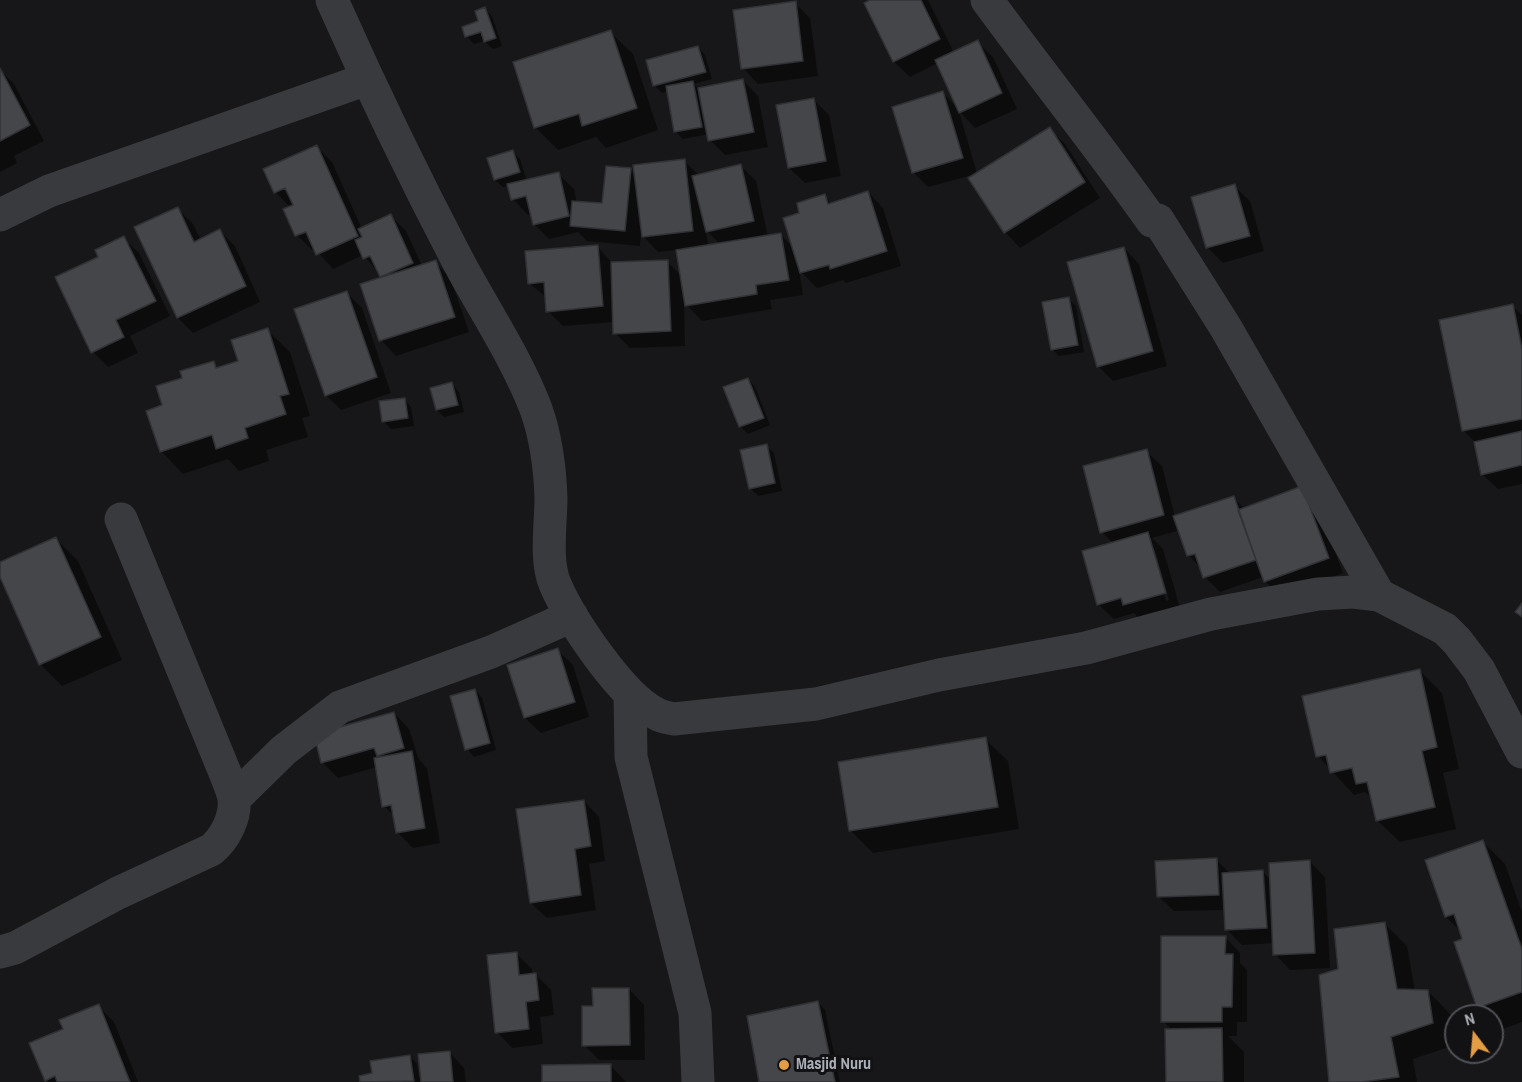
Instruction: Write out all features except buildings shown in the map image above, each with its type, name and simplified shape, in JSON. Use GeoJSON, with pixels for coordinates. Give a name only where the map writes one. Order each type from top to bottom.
{"type":"FeatureCollection","features":[{"type":"Feature","properties":{"kind":"street"},"geometry":{"type":"LineString","coordinates":[[332,0],[367,79],[536,409],[545,439],[550,496],[550,558],[554,582],[573,616],[609,670],[630,695],[657,714],[674,719],[816,704],[939,675],[1086,648],[1222,612],[1318,594],[1353,592],[1379,595],[1433,622],[1457,641],[1479,670],[1522,752]]}},
{"type":"Feature","properties":{"kind":"street"},"geometry":{"type":"LineString","coordinates":[[987,0],[1038,71],[1106,155],[1152,221],[1158,220],[1226,328],[1379,595]]}},
{"type":"Feature","properties":{"kind":"street"},"geometry":{"type":"LineString","coordinates":[[0,214],[49,192],[367,79]]}},
{"type":"Feature","properties":{"kind":"street"},"geometry":{"type":"LineString","coordinates":[[0,952],[15,948],[118,893],[211,850],[225,833],[233,815],[234,799],[228,780],[121,519]]}},
{"type":"Feature","properties":{"kind":"street"},"geometry":{"type":"LineString","coordinates":[[234,799],[284,750],[340,707],[491,652],[573,616]]}},
{"type":"Feature","properties":{"kind":"street"},"geometry":{"type":"LineString","coordinates":[[630,695],[631,757],[695,1013],[698,1082]]}},
{"type":"Feature","properties":{"kind":"place","name":"Masjid Nuru"},"geometry":{"type":"Point","coordinates":[784,1065]}}]}
